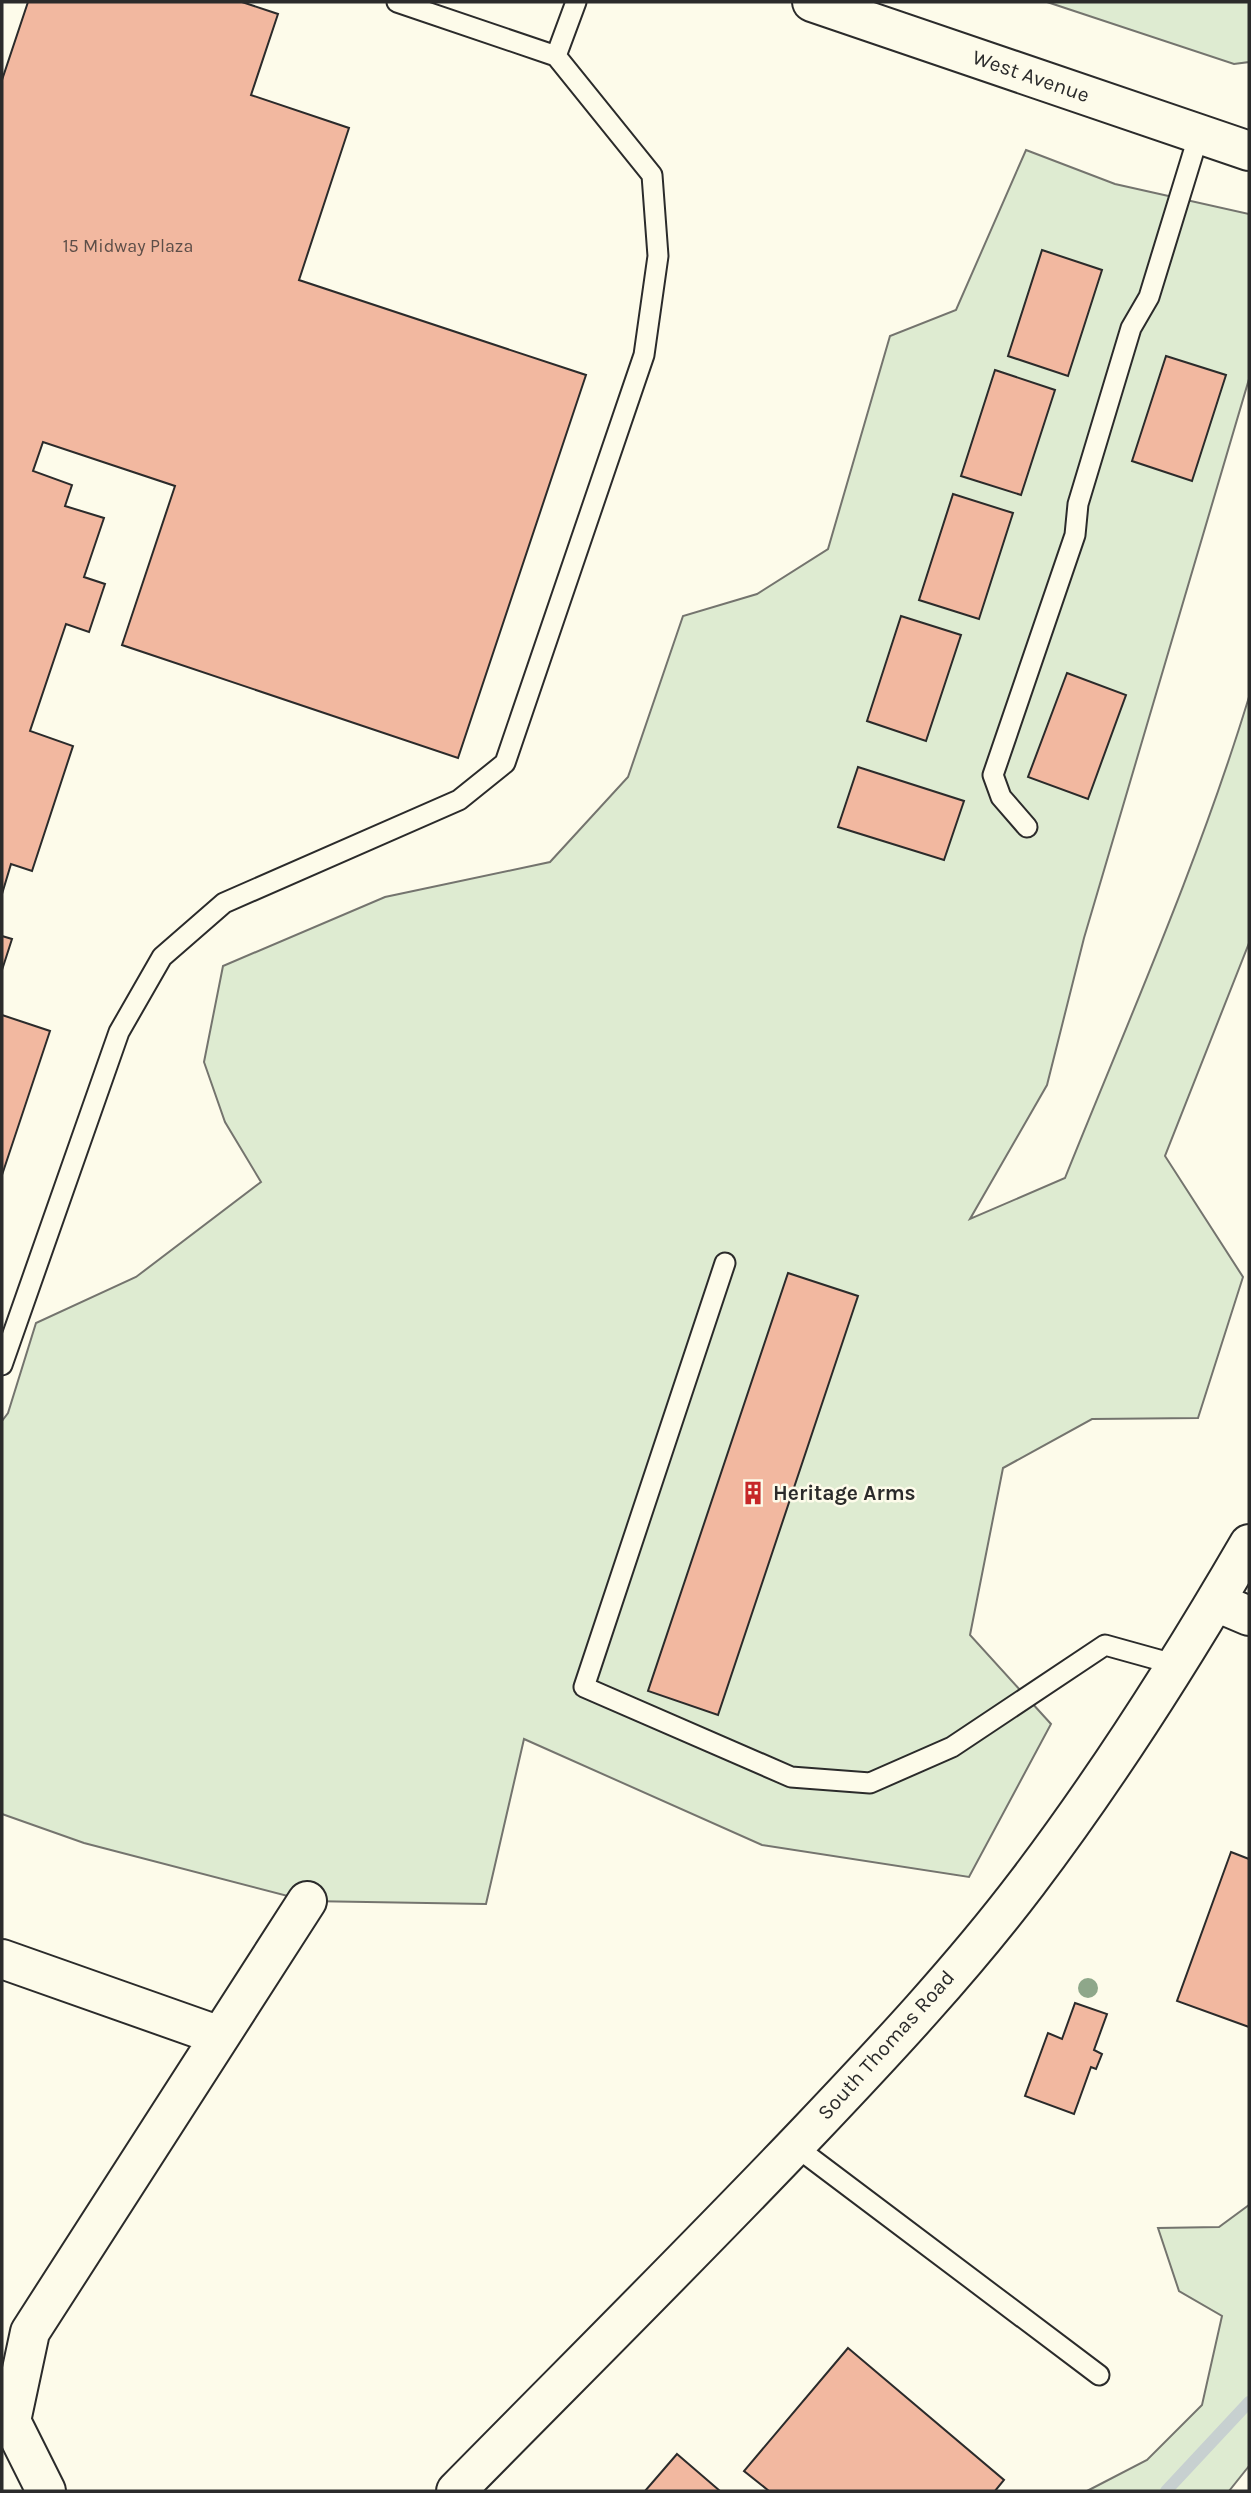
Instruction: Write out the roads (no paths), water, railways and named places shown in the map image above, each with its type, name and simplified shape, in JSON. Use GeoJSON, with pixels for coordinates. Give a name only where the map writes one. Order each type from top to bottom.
{"type":"FeatureCollection","features":[{"type":"Feature","properties":{"kind":"street","name":"West Avenue"},"geometry":{"type":"LineString","coordinates":[[813,2],[1249,151]]}},
{"type":"Feature","properties":{"kind":"street","name":"South Thomas Road"},"geometry":{"type":"LineString","coordinates":[[456,2491],[795,2146],[908,2026],[1026,1884],[1131,1740],[1177,1665],[1232,1609],[1249,1544]]}},
{"type":"Feature","properties":{"kind":"street"},"geometry":{"type":"LineString","coordinates":[[46,2491],[11,2421],[16,2323],[220,2035],[307,1900]]}},
{"type":"Feature","properties":{"kind":"street"},"geometry":{"type":"LineString","coordinates":[[2,1959],[220,2035]]}},
{"type":"Feature","properties":{"kind":"lane"},"geometry":{"type":"LineString","coordinates":[[2,1365],[119,1032],[162,957],[224,903],[459,800],[505,764],[644,355],[658,256],[652,175],[556,56],[397,2]]}},
{"type":"Feature","properties":{"kind":"lane"},"geometry":{"type":"LineString","coordinates":[[556,56],[576,2]]}},
{"type":"Feature","properties":{"kind":"lane"},"geometry":{"type":"LineString","coordinates":[[1027,827],[1001,797],[993,775],[1075,535],[1078,503],[1131,328],[1149,298],[1199,134]]}},
{"type":"Feature","properties":{"kind":"lane"},"geometry":{"type":"LineString","coordinates":[[725,1264],[584,1687],[791,1777],[870,1783],[952,1747],[1105,1645],[1177,1665]]}},
{"type":"Feature","properties":{"kind":"lane"},"geometry":{"type":"LineString","coordinates":[[795,2146],[1099,2375]]}},
{"type":"Feature","properties":{"kind":"waterway"},"geometry":{"type":"LineString","coordinates":[[1166,2491],[1249,2402]]}},
{"type":"Feature","properties":{"kind":"place","name":"Heritage Arms"},"geometry":{"type":"Point","coordinates":[753,1493]}}]}
